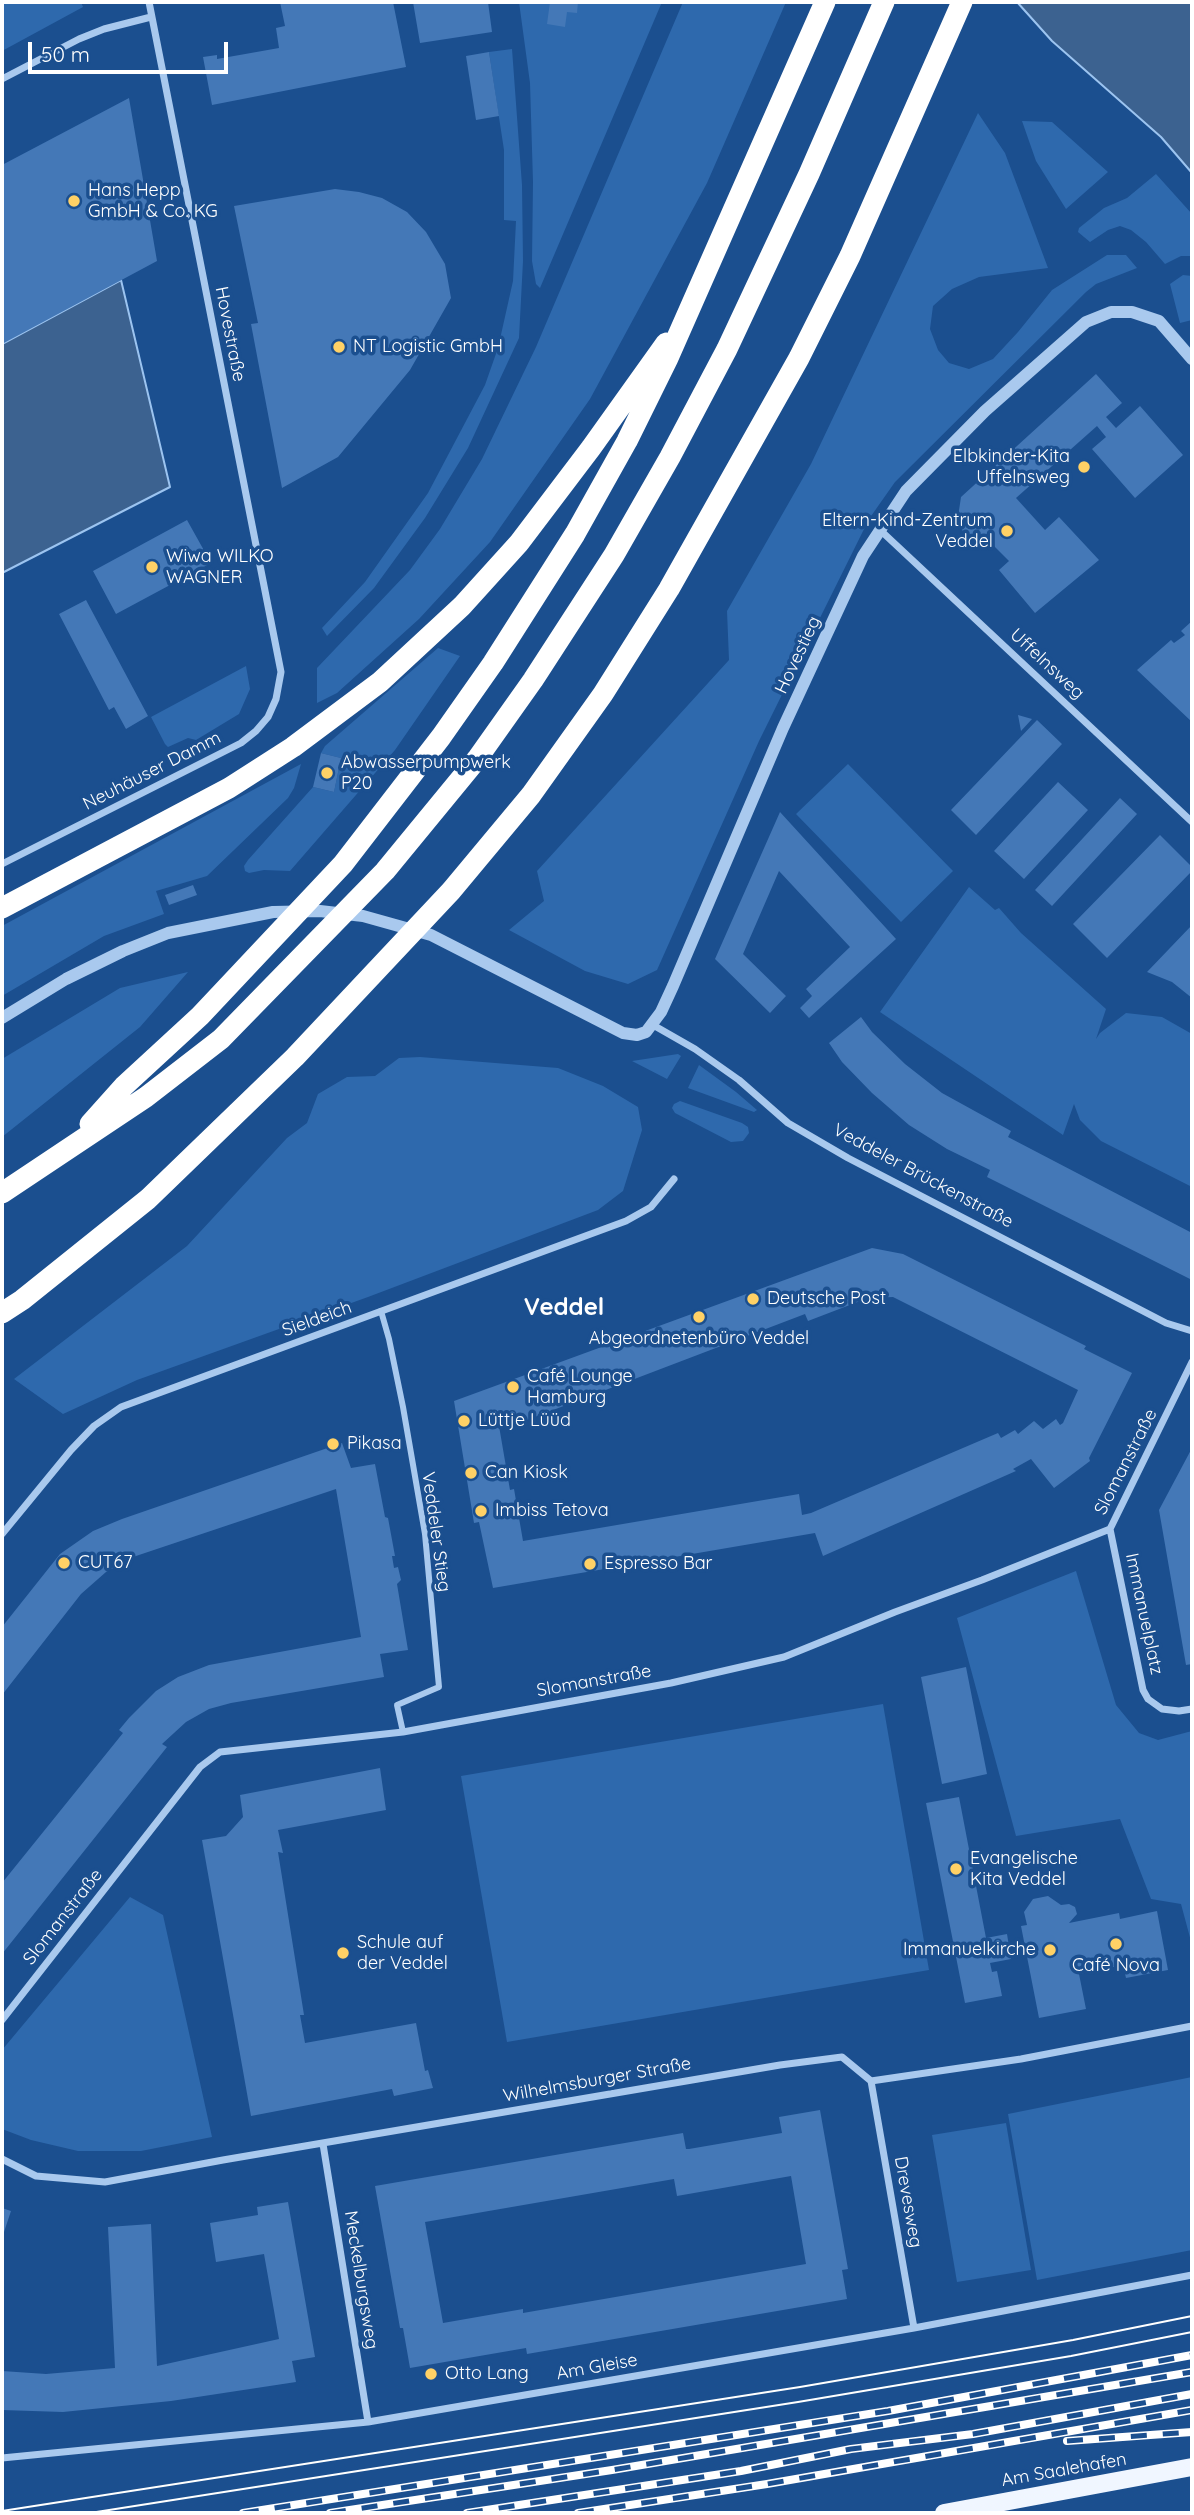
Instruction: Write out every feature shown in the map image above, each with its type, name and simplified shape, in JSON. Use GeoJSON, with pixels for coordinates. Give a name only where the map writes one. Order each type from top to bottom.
{"type":"FeatureCollection","features":[{"type":"Feature","properties":{"kind":"highway"},"geometry":{"type":"LineString","coordinates":[[69,1146],[124,1086],[200,1016],[343,864],[441,737],[478,684],[575,534],[627,441],[668,358],[825,2]]}},
{"type":"Feature","properties":{"kind":"highway"},"geometry":{"type":"LineString","coordinates":[[2,1194],[69,1146],[146,1097],[221,1039],[385,872],[477,759],[621,544],[727,349],[809,174],[884,2]]}},
{"type":"Feature","properties":{"kind":"highway"},"geometry":{"type":"LineString","coordinates":[[2,1313],[148,1199],[295,1057],[451,891],[539,783],[603,694],[669,589],[805,346],[850,256],[961,2]]}},
{"type":"Feature","properties":{"kind":"highway"},"geometry":{"type":"LineString","coordinates":[[2,908],[229,788],[293,747],[380,682],[462,606],[519,543],[688,313]]}},
{"type":"Feature","properties":{"kind":"main road","name":"Am Saalehafen"},"geometry":{"type":"LineString","coordinates":[[944,2513],[1192,2468]]}},
{"type":"Feature","properties":{"kind":"street","name":"Hovestraße"},"geometry":{"type":"LineString","coordinates":[[149,2],[281,672]]}},
{"type":"Feature","properties":{"kind":"street"},"geometry":{"type":"LineString","coordinates":[[2,79],[79,39],[104,29],[151,18]]}},
{"type":"Feature","properties":{"kind":"street","name":"Hovestieg"},"geometry":{"type":"LineString","coordinates":[[653,1025],[673,986],[783,728],[863,555],[906,491],[967,429],[1086,322],[1111,312],[1132,312],[1159,321],[1192,359]]}},
{"type":"Feature","properties":{"kind":"street","name":"Uffelnsweg"},"geometry":{"type":"LineString","coordinates":[[879,529],[1192,822]]}},
{"type":"Feature","properties":{"kind":"street","name":"Neuhäuser Damm"},"geometry":{"type":"LineString","coordinates":[[2,864],[241,743],[268,717],[276,699],[281,672]]}},
{"type":"Feature","properties":{"kind":"street"},"geometry":{"type":"LineString","coordinates":[[2,1018],[66,979],[168,933],[273,912],[320,911],[363,916],[431,935],[545,995],[630,1035],[642,1034],[653,1025]]}},
{"type":"Feature","properties":{"kind":"street","name":"Veddeler Brückenstraße"},"geometry":{"type":"LineString","coordinates":[[653,1025],[695,1049],[739,1080],[788,1123],[848,1158],[1166,1323],[1192,1331]]}},
{"type":"Feature","properties":{"kind":"street","name":"Sieldeich"},"geometry":{"type":"LineString","coordinates":[[2,1534],[71,1450],[94,1426],[121,1407],[638,1216],[659,1199],[674,1179]]}},
{"type":"Feature","properties":{"kind":"street","name":"Veddeler Stieg"},"geometry":{"type":"LineString","coordinates":[[381,1311],[403,1407],[425,1534],[439,1686],[397,1705],[403,1732]]}},
{"type":"Feature","properties":{"kind":"street","name":"Slomanstraße"},"geometry":{"type":"LineString","coordinates":[[2,2020],[200,1767],[220,1752],[403,1732],[671,1684],[784,1657],[1110,1528],[1192,1362]]}},
{"type":"Feature","properties":{"kind":"street","name":"Immanuelplatz"},"geometry":{"type":"LineString","coordinates":[[1110,1528],[1143,1689],[1149,1699],[1162,1709],[1192,1709]]}},
{"type":"Feature","properties":{"kind":"street"},"geometry":{"type":"LineString","coordinates":[[871,2081],[1021,2059],[1192,2026]]}},
{"type":"Feature","properties":{"kind":"street","name":"Wilhelmsburger Straße"},"geometry":{"type":"LineString","coordinates":[[2,2159],[36,2176],[105,2182],[780,2065],[842,2057],[871,2081]]}},
{"type":"Feature","properties":{"kind":"street","name":"Drevesweg"},"geometry":{"type":"LineString","coordinates":[[871,2081],[914,2328]]}},
{"type":"Feature","properties":{"kind":"street","name":"Meckelburgsweg"},"geometry":{"type":"LineString","coordinates":[[323,2144],[368,2422]]}},
{"type":"Feature","properties":{"kind":"street","name":"Am Gleise"},"geometry":{"type":"LineString","coordinates":[[2,2458],[368,2422],[914,2328],[1192,2275]]}},
{"type":"Feature","properties":{"kind":"shaded area"},"geometry":{"type":"Polygon","coordinates":[[[2,2],[81,2],[83,7],[2,51],[2,2]]]}},
{"type":"Feature","properties":{"kind":"shaded area"},"geometry":{"type":"Polygon","coordinates":[[[519,2],[662,2],[540,288],[536,284],[532,261],[530,83],[519,2]]]}},
{"type":"Feature","properties":{"kind":"shaded area"},"geometry":{"type":"Polygon","coordinates":[[[683,2],[786,2],[707,183],[590,399],[490,542],[419,619],[337,693],[317,703],[317,668],[410,570],[440,529],[482,459],[536,347],[683,2]]]}},
{"type":"Feature","properties":{"kind":"shaded area"},"geometry":{"type":"Polygon","coordinates":[[[1017,2],[1192,2],[1192,173],[1161,137],[1052,41],[1017,2]]]}},
{"type":"Feature","properties":{"kind":"shaded area"},"geometry":{"type":"Polygon","coordinates":[[[512,49],[522,185],[523,261],[519,338],[468,448],[425,518],[374,588],[327,636],[322,628],[365,582],[428,493],[485,385],[498,348],[513,281],[516,221],[504,220],[504,150],[489,52],[512,49]]]}},
{"type":"Feature","properties":{"kind":"shaded area"},"geometry":{"type":"Polygon","coordinates":[[[978,113],[1005,153],[1048,268],[979,277],[952,289],[933,306],[930,329],[938,350],[949,363],[969,369],[993,359],[1052,290],[1107,255],[1126,255],[1137,268],[1096,284],[1086,292],[895,482],[869,519],[759,741],[657,970],[628,984],[585,971],[509,930],[544,901],[537,871],[729,660],[727,611],[811,464],[978,113]]]}},
{"type":"Feature","properties":{"kind":"shaded area"},"geometry":{"type":"Polygon","coordinates":[[[1022,121],[1052,122],[1108,172],[1066,209],[1036,161],[1022,121]]]}},
{"type":"Feature","properties":{"kind":"shaded area"},"geometry":{"type":"Polygon","coordinates":[[[1156,174],[1192,214],[1192,256],[1181,256],[1165,264],[1146,242],[1131,230],[1120,226],[1108,230],[1090,242],[1078,232],[1079,228],[1104,208],[1127,198],[1156,174]]]}},
{"type":"Feature","properties":{"kind":"shaded area"},"geometry":{"type":"Polygon","coordinates":[[[1183,275],[1192,276],[1192,320],[1180,323],[1170,284],[1183,275]]]}},
{"type":"Feature","properties":{"kind":"shaded area"},"geometry":{"type":"Polygon","coordinates":[[[121,280],[170,487],[2,573],[2,344],[121,280]]]}},
{"type":"Feature","properties":{"kind":"shaded area"},"geometry":{"type":"Polygon","coordinates":[[[438,648],[460,656],[395,750],[290,871],[245,871],[244,866],[248,860],[313,787],[334,792],[341,758],[321,753],[325,746],[438,648]]]}},
{"type":"Feature","properties":{"kind":"shaded area"},"geometry":{"type":"Polygon","coordinates":[[[246,666],[250,689],[239,714],[196,740],[188,738],[168,747],[165,744],[151,717],[246,666]]]}},
{"type":"Feature","properties":{"kind":"shaded area"},"geometry":{"type":"Polygon","coordinates":[[[301,764],[288,798],[207,876],[156,891],[164,914],[104,936],[2,996],[2,926],[301,764]]]}},
{"type":"Feature","properties":{"kind":"shaded area"},"geometry":{"type":"Polygon","coordinates":[[[848,764],[953,871],[901,922],[796,814],[848,764]]]}},
{"type":"Feature","properties":{"kind":"shaded area"},"geometry":{"type":"Polygon","coordinates":[[[969,887],[995,910],[999,908],[1021,933],[1106,1009],[1096,1039],[1126,1013],[1162,1017],[1192,1034],[1192,1187],[1101,1141],[1080,1120],[1074,1104],[1063,1135],[880,1012],[969,887]]]}},
{"type":"Feature","properties":{"kind":"shaded area"},"geometry":{"type":"Polygon","coordinates":[[[188,972],[140,1027],[2,1137],[2,1059],[120,988],[188,972]]]}},
{"type":"Feature","properties":{"kind":"shaded area"},"geometry":{"type":"Polygon","coordinates":[[[678,1054],[681,1056],[667,1079],[632,1061],[678,1054]]]}},
{"type":"Feature","properties":{"kind":"shaded area"},"geometry":{"type":"Polygon","coordinates":[[[420,1057],[558,1068],[603,1086],[638,1107],[642,1130],[623,1191],[598,1210],[137,1380],[63,1414],[14,1379],[187,1246],[287,1138],[307,1123],[318,1094],[347,1077],[375,1076],[399,1058],[420,1057]]]}},
{"type":"Feature","properties":{"kind":"shaded area"},"geometry":{"type":"Polygon","coordinates":[[[699,1065],[757,1110],[754,1112],[688,1088],[699,1065]]]}},
{"type":"Feature","properties":{"kind":"shaded area"},"geometry":{"type":"Polygon","coordinates":[[[680,1101],[742,1123],[748,1127],[749,1133],[743,1141],[731,1142],[675,1113],[672,1108],[680,1101]]]}},
{"type":"Feature","properties":{"kind":"shaded area"},"geometry":{"type":"Polygon","coordinates":[[[1076,1571],[1116,1705],[1139,1733],[1158,1740],[1192,1731],[1192,1945],[1181,1904],[1151,1899],[1120,1819],[1016,1836],[957,1618],[1076,1571]]]}},
{"type":"Feature","properties":{"kind":"shaded area"},"geometry":{"type":"Polygon","coordinates":[[[883,1704],[929,1970],[507,2042],[461,1776],[883,1704]]]}},
{"type":"Feature","properties":{"kind":"shaded area"},"geometry":{"type":"Polygon","coordinates":[[[130,1897],[163,1915],[212,2137],[141,2151],[78,2151],[31,2140],[2,2129],[2,2050],[130,1897]]]}},
{"type":"Feature","properties":{"kind":"shaded area"},"geometry":{"type":"Polygon","coordinates":[[[1192,2077],[1192,2250],[1037,2280],[1008,2114],[1192,2077]]]}},
{"type":"Feature","properties":{"kind":"shaded area"},"geometry":{"type":"Polygon","coordinates":[[[1006,2123],[1031,2270],[957,2282],[932,2135],[1006,2123]]]}},
{"type":"Feature","properties":{"kind":"building"},"geometry":{"type":"Polygon","coordinates":[[[280,2],[393,2],[406,67],[212,105],[203,57],[217,55],[217,59],[279,48],[276,28],[285,26],[280,2]]]}},
{"type":"Feature","properties":{"kind":"building"},"geometry":{"type":"Polygon","coordinates":[[[413,2],[488,2],[492,32],[420,43],[413,2]]]}},
{"type":"Feature","properties":{"kind":"building"},"geometry":{"type":"Polygon","coordinates":[[[550,2],[578,2],[577,13],[567,12],[565,27],[547,24],[550,2]]]}},
{"type":"Feature","properties":{"kind":"building"},"geometry":{"type":"Polygon","coordinates":[[[489,52],[499,116],[476,120],[466,56],[489,52]]]}},
{"type":"Feature","properties":{"kind":"building","name":"Hans Hepp GmbH & Co. KG"},"geometry":{"type":"Polygon","coordinates":[[[129,98],[157,261],[2,344],[2,165],[129,98]]]}},
{"type":"Feature","properties":{"kind":"building","name":"NT Logistic GmbH"},"geometry":{"type":"Polygon","coordinates":[[[335,189],[382,198],[407,212],[426,232],[445,264],[451,298],[410,370],[338,457],[282,488],[251,324],[258,323],[234,206],[335,189]]]}},
{"type":"Feature","properties":{"kind":"building"},"geometry":{"type":"Polygon","coordinates":[[[1096,374],[1122,403],[1106,417],[1116,428],[1140,406],[1183,455],[1135,498],[1092,449],[1106,437],[1097,426],[1016,498],[1045,530],[1059,517],[1099,560],[1035,613],[999,570],[1009,561],[982,534],[972,543],[964,535],[958,517],[961,497],[1096,374]]]}},
{"type":"Feature","properties":{"kind":"building","name":"Wiwa WILKO WAGNER"},"geometry":{"type":"Polygon","coordinates":[[[187,520],[211,563],[116,614],[93,571],[187,520]]]}},
{"type":"Feature","properties":{"kind":"building"},"geometry":{"type":"Polygon","coordinates":[[[86,600],[148,716],[126,729],[114,707],[109,710],[59,614],[86,600]]]}},
{"type":"Feature","properties":{"kind":"building"},"geometry":{"type":"Polygon","coordinates":[[[1192,621],[1192,722],[1137,670],[1171,640],[1174,643],[1185,635],[1181,631],[1192,621]]]}},
{"type":"Feature","properties":{"kind":"building"},"geometry":{"type":"Polygon","coordinates":[[[1018,715],[1032,719],[1021,731],[1018,715]]]}},
{"type":"Feature","properties":{"kind":"building"},"geometry":{"type":"Polygon","coordinates":[[[1037,720],[1062,744],[976,835],[951,810],[1037,720]]]}},
{"type":"Feature","properties":{"kind":"building","name":"Abwasserpumpwerk P20"},"geometry":{"type":"Polygon","coordinates":[[[321,753],[341,758],[334,792],[313,787],[321,753]]]}},
{"type":"Feature","properties":{"kind":"building"},"geometry":{"type":"Polygon","coordinates":[[[1058,782],[1088,810],[1024,879],[994,851],[1058,782]]]}},
{"type":"Feature","properties":{"kind":"building"},"geometry":{"type":"Polygon","coordinates":[[[1120,798],[1137,814],[1052,906],[1035,890],[1120,798]]]}},
{"type":"Feature","properties":{"kind":"building"},"geometry":{"type":"Polygon","coordinates":[[[780,812],[896,939],[809,1018],[800,1008],[812,996],[806,989],[850,947],[779,871],[743,954],[786,996],[770,1013],[715,959],[780,812]]]}},
{"type":"Feature","properties":{"kind":"building"},"geometry":{"type":"Polygon","coordinates":[[[1160,835],[1192,867],[1192,871],[1107,958],[1073,924],[1160,835]]]}},
{"type":"Feature","properties":{"kind":"building"},"geometry":{"type":"Polygon","coordinates":[[[193,885],[197,895],[169,905],[165,895],[193,885]]]}},
{"type":"Feature","properties":{"kind":"building"},"geometry":{"type":"Polygon","coordinates":[[[1192,925],[1192,998],[1172,982],[1147,972],[1192,925]]]}},
{"type":"Feature","properties":{"kind":"building"},"geometry":{"type":"Polygon","coordinates":[[[861,1017],[872,1032],[905,1064],[942,1093],[1011,1131],[1008,1137],[1192,1233],[1192,1280],[987,1177],[990,1170],[947,1149],[909,1125],[872,1093],[842,1062],[829,1043],[861,1017]]]}},
{"type":"Feature","properties":{"kind":"building"},"geometry":{"type":"Polygon","coordinates":[[[872,1248],[903,1254],[1086,1346],[1084,1349],[1132,1373],[1089,1458],[1090,1461],[1054,1488],[1031,1459],[1013,1469],[1016,1471],[823,1556],[815,1533],[493,1588],[479,1522],[474,1523],[454,1401],[872,1248]],[[893,1297],[868,1298],[808,1321],[805,1314],[519,1423],[519,1418],[499,1426],[510,1490],[514,1489],[523,1541],[799,1494],[802,1515],[811,1513],[998,1433],[1001,1438],[1015,1430],[1018,1434],[1034,1421],[1043,1429],[1056,1419],[1060,1425],[1078,1390],[893,1297]]]}},
{"type":"Feature","properties":{"kind":"building"},"geometry":{"type":"Polygon","coordinates":[[[342,1443],[351,1468],[375,1464],[395,1556],[392,1556],[394,1568],[398,1567],[401,1580],[397,1584],[408,1650],[380,1654],[384,1677],[231,1703],[209,1709],[186,1722],[162,1744],[167,1747],[2,1954],[2,1883],[123,1733],[119,1730],[156,1691],[178,1677],[209,1665],[361,1637],[336,1489],[133,1557],[106,1572],[81,1594],[2,1695],[2,1627],[60,1554],[93,1531],[342,1443]]]}},
{"type":"Feature","properties":{"kind":"building"},"geometry":{"type":"Polygon","coordinates":[[[1192,1448],[1192,1664],[1186,1665],[1159,1510],[1192,1448]]]}},
{"type":"Feature","properties":{"kind":"building"},"geometry":{"type":"Polygon","coordinates":[[[966,1667],[987,1774],[942,1784],[921,1677],[966,1667]]]}},
{"type":"Feature","properties":{"kind":"building"},"geometry":{"type":"Polygon","coordinates":[[[380,1768],[386,1810],[278,1830],[283,1853],[278,1852],[304,2015],[300,2015],[305,2043],[416,2023],[425,2071],[428,2070],[433,2088],[394,2096],[392,2089],[251,2116],[202,1840],[226,1836],[243,1817],[240,1795],[380,1768]]]}},
{"type":"Feature","properties":{"kind":"building","name":"Evangelische Kita Veddel"},"geometry":{"type":"Polygon","coordinates":[[[959,1797],[986,1938],[1007,1934],[1011,1959],[990,1963],[992,1972],[997,1971],[1002,1996],[965,2003],[926,1803],[959,1797]]]}},
{"type":"Feature","properties":{"kind":"building"},"geometry":{"type":"Polygon","coordinates":[[[1048,1896],[1061,1905],[1069,1904],[1075,1907],[1077,1914],[1069,1923],[1119,1913],[1120,1919],[1157,1911],[1168,1970],[1126,1978],[1123,1965],[1079,1974],[1086,2009],[1039,2018],[1021,1926],[1027,1925],[1024,1912],[1033,1899],[1048,1896]]]}},
{"type":"Feature","properties":{"kind":"building"},"geometry":{"type":"Polygon","coordinates":[[[820,2110],[848,2269],[842,2270],[847,2299],[527,2354],[526,2348],[410,2368],[403,2328],[400,2328],[375,2186],[683,2133],[686,2149],[689,2149],[782,2133],[779,2117],[820,2110]],[[791,2176],[677,2196],[674,2179],[425,2222],[443,2323],[523,2309],[523,2313],[806,2264],[791,2176]]]}},
{"type":"Feature","properties":{"kind":"building"},"geometry":{"type":"Polygon","coordinates":[[[288,2202],[315,2357],[292,2361],[296,2382],[171,2401],[63,2412],[2,2410],[2,2371],[46,2374],[115,2368],[108,2227],[151,2224],[157,2366],[279,2339],[264,2254],[216,2262],[210,2223],[258,2215],[257,2207],[288,2202]]]}},
{"type":"Feature","properties":{"kind":"building"},"geometry":{"type":"Polygon","coordinates":[[[2,2208],[11,2211],[2,2238],[2,2208]]]}},
{"type":"Feature","properties":{"kind":"tram line"},"geometry":{"type":"LineString","coordinates":[[2,2511],[800,2387],[1073,2340],[1192,2316]]}},
{"type":"Feature","properties":{"kind":"tram line"},"geometry":{"type":"LineString","coordinates":[[90,2513],[798,2402],[1071,2356],[1192,2332]]}},
{"type":"Feature","properties":{"kind":"railway"},"geometry":{"type":"LineString","coordinates":[[243,2513],[888,2411],[1192,2355]]}},
{"type":"Feature","properties":{"kind":"railway"},"geometry":{"type":"LineString","coordinates":[[330,2513],[612,2470],[1192,2372]]}},
{"type":"Feature","properties":{"kind":"railway"},"geometry":{"type":"LineString","coordinates":[[467,2513],[741,2471],[851,2449],[973,2434],[1192,2394]]}},
{"type":"Feature","properties":{"kind":"railway"},"geometry":{"type":"LineString","coordinates":[[578,2513],[767,2484],[1192,2410]]}},
{"type":"Feature","properties":{"kind":"railway"},"geometry":{"type":"LineString","coordinates":[[1067,2441],[1192,2432]]}},
{"type":"Feature","properties":{"kind":"place","name":"Hans Hepp GmbH & Co. KG"},"geometry":{"type":"Point","coordinates":[74,201]}},
{"type":"Feature","properties":{"kind":"place","name":"NT Logistic GmbH"},"geometry":{"type":"Point","coordinates":[339,347]}},
{"type":"Feature","properties":{"kind":"place","name":"Elbkinder-Kita Uffelnsweg"},"geometry":{"type":"Point","coordinates":[1084,467]}},
{"type":"Feature","properties":{"kind":"place","name":"Eltern-Kind-Zentrum Veddel"},"geometry":{"type":"Point","coordinates":[1007,531]}},
{"type":"Feature","properties":{"kind":"place","name":"Wiwa WILKO WAGNER"},"geometry":{"type":"Point","coordinates":[152,567]}},
{"type":"Feature","properties":{"kind":"place","name":"Abwasserpumpwerk P20"},"geometry":{"type":"Point","coordinates":[327,773]}},
{"type":"Feature","properties":{"kind":"place","name":"Deutsche Post"},"geometry":{"type":"Point","coordinates":[753,1299]}},
{"type":"Feature","properties":{"kind":"place","name":"Abgeordnetenbüro Veddel"},"geometry":{"type":"Point","coordinates":[699,1317]}},
{"type":"Feature","properties":{"kind":"place","name":"Café Lounge Hamburg"},"geometry":{"type":"Point","coordinates":[513,1387]}},
{"type":"Feature","properties":{"kind":"place","name":"Lüttje Lüüd"},"geometry":{"type":"Point","coordinates":[464,1421]}},
{"type":"Feature","properties":{"kind":"place","name":"Pikasa"},"geometry":{"type":"Point","coordinates":[333,1444]}},
{"type":"Feature","properties":{"kind":"place","name":"Can Kiosk"},"geometry":{"type":"Point","coordinates":[471,1473]}},
{"type":"Feature","properties":{"kind":"place","name":"Imbiss Tetova"},"geometry":{"type":"Point","coordinates":[481,1511]}},
{"type":"Feature","properties":{"kind":"place","name":"CUT67"},"geometry":{"type":"Point","coordinates":[64,1563]}},
{"type":"Feature","properties":{"kind":"place","name":"Espresso Bar"},"geometry":{"type":"Point","coordinates":[590,1564]}},
{"type":"Feature","properties":{"kind":"place","name":"Evangelische Kita Veddel"},"geometry":{"type":"Point","coordinates":[956,1869]}},
{"type":"Feature","properties":{"kind":"place","name":"Café Nova"},"geometry":{"type":"Point","coordinates":[1116,1944]}},
{"type":"Feature","properties":{"kind":"place","name":"Immanuelkirche"},"geometry":{"type":"Point","coordinates":[1050,1950]}},
{"type":"Feature","properties":{"kind":"place","name":"Schule auf der Veddel"},"geometry":{"type":"Point","coordinates":[343,1953]}},
{"type":"Feature","properties":{"kind":"place","name":"Otto Lang"},"geometry":{"type":"Point","coordinates":[431,2374]}},
{"type":"Feature","properties":{"kind":"district","name":"Veddel"},"geometry":{"type":"Point","coordinates":[564,1308]}}]}
